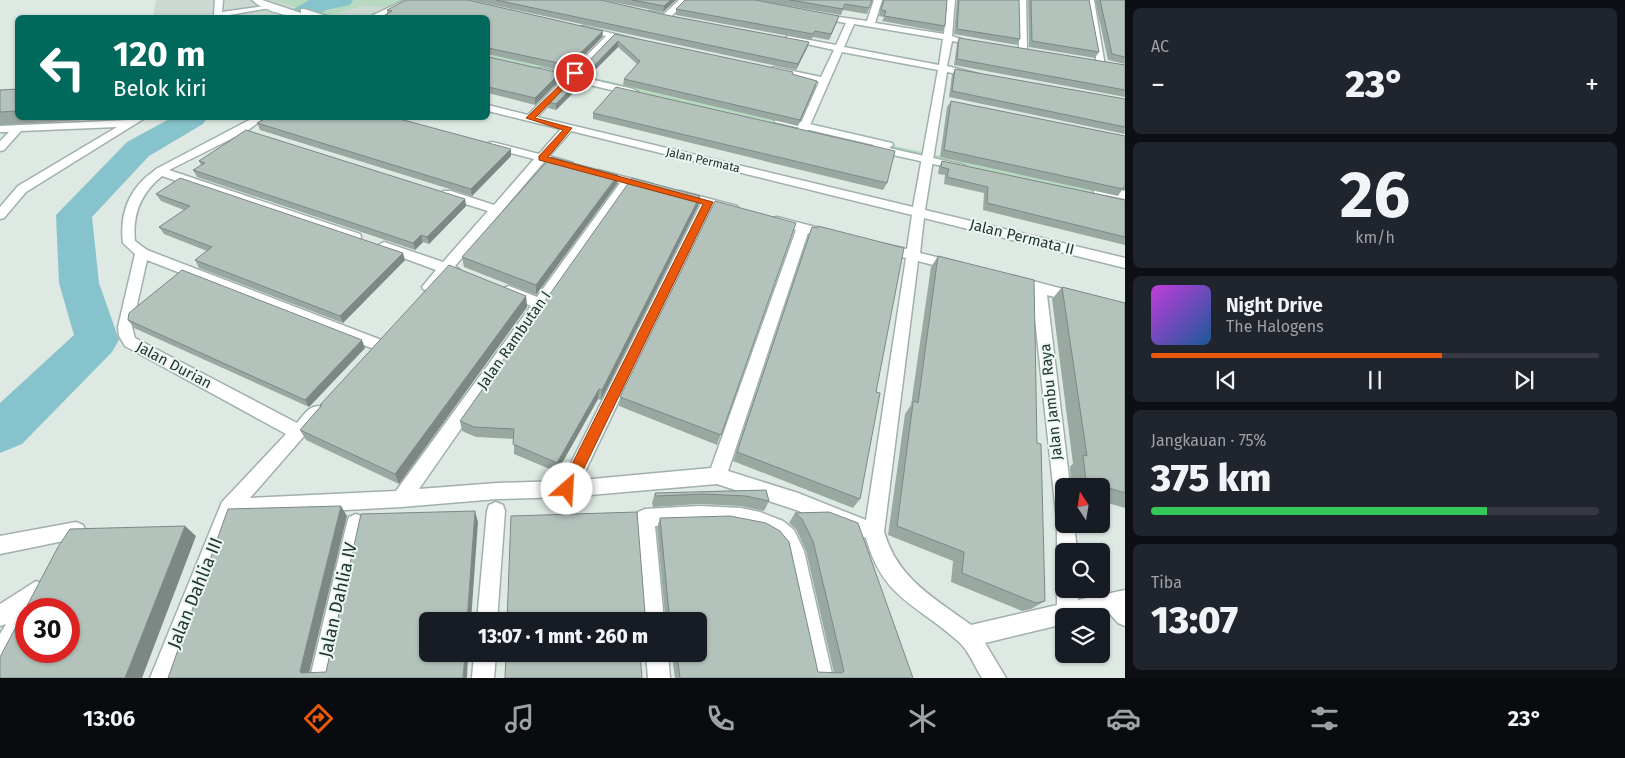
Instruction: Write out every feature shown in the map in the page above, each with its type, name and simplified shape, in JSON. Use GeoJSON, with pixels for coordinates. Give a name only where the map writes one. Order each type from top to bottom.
{"type":"FeatureCollection","features":[{"type":"Feature","properties":{"kind":"street"},"geometry":{"type":"LineString","coordinates":[[218,15],[219,0]]}},
{"type":"Feature","properties":{"kind":"street"},"geometry":{"type":"LineString","coordinates":[[378,15],[411,0]]}},
{"type":"Feature","properties":{"kind":"street"},"geometry":{"type":"LineString","coordinates":[[638,11],[671,18],[683,0]]}},
{"type":"Feature","properties":{"kind":"street"},"geometry":{"type":"LineString","coordinates":[[870,24],[878,0]]}},
{"type":"Feature","properties":{"kind":"street"},"geometry":{"type":"LineString","coordinates":[[951,0],[948,38],[942,68],[940,101],[927,156],[874,532],[881,556],[900,584],[968,636],[995,678]]}},
{"type":"Feature","properties":{"kind":"street"},"geometry":{"type":"LineString","coordinates":[[1022,0],[1023,51]]}},
{"type":"Feature","properties":{"kind":"street"},"geometry":{"type":"LineString","coordinates":[[1090,0],[1102,64]]}},
{"type":"Feature","properties":{"kind":"street"},"geometry":{"type":"LineString","coordinates":[[258,2],[272,2],[304,15]]}},
{"type":"Feature","properties":{"kind":"street"},"geometry":{"type":"LineString","coordinates":[[222,15],[272,2]]}},
{"type":"Feature","properties":{"kind":"street"},"geometry":{"type":"LineString","coordinates":[[287,8],[319,15]]}},
{"type":"Feature","properties":{"kind":"street"},"geometry":{"type":"LineString","coordinates":[[813,14],[966,41]]}},
{"type":"Feature","properties":{"kind":"street"},"geometry":{"type":"LineString","coordinates":[[804,129],[851,21]]}},
{"type":"Feature","properties":{"kind":"street"},"geometry":{"type":"LineString","coordinates":[[574,27],[641,41]]}},
{"type":"Feature","properties":{"kind":"street"},"geometry":{"type":"LineString","coordinates":[[530,118],[612,35]]}},
{"type":"Feature","properties":{"kind":"street"},"geometry":{"type":"LineString","coordinates":[[782,38],[987,76]]}},
{"type":"Feature","properties":{"kind":"street"},"geometry":{"type":"LineString","coordinates":[[532,66],[644,92]]}},
{"type":"Feature","properties":{"kind":"street"},"geometry":{"type":"LineString","coordinates":[[768,68],[826,81]]}},
{"type":"Feature","properties":{"kind":"street","name":"Jalan Permata"},"geometry":{"type":"LineString","coordinates":[[490,108],[919,212]]}},
{"type":"Feature","properties":{"kind":"street"},"geometry":{"type":"LineString","coordinates":[[0,129],[137,120]]}},
{"type":"Feature","properties":{"kind":"street"},"geometry":{"type":"LineString","coordinates":[[0,215],[22,189],[29,184],[103,137],[137,120]]}},
{"type":"Feature","properties":{"kind":"street"},"geometry":{"type":"LineString","coordinates":[[257,120],[247,132],[180,158],[160,170],[139,194],[129,215],[129,243],[142,252],[379,345]]}},
{"type":"Feature","properties":{"kind":"street"},"geometry":{"type":"LineString","coordinates":[[766,121],[974,166]]}},
{"type":"Feature","properties":{"kind":"street"},"geometry":{"type":"LineString","coordinates":[[0,148],[18,128]]}},
{"type":"Feature","properties":{"kind":"street"},"geometry":{"type":"LineString","coordinates":[[422,296],[568,128]]}},
{"type":"Feature","properties":{"kind":"street"},"geometry":{"type":"LineString","coordinates":[[475,140],[746,213]]}},
{"type":"Feature","properties":{"kind":"street"},"geometry":{"type":"LineString","coordinates":[[160,170],[463,274]]}},
{"type":"Feature","properties":{"kind":"street","name":"Jalan Rambutan I"},"geometry":{"type":"LineString","coordinates":[[401,499],[627,181]]}},
{"type":"Feature","properties":{"kind":"street"},"geometry":{"type":"LineString","coordinates":[[431,189],[497,210]]}},
{"type":"Feature","properties":{"kind":"street"},"geometry":{"type":"LineString","coordinates":[[1125,196],[1087,191],[1125,203]]}},
{"type":"Feature","properties":{"kind":"street"},"geometry":{"type":"LineString","coordinates":[[567,489],[708,202]]}},
{"type":"Feature","properties":{"kind":"street","name":"Jalan Permata II"},"geometry":{"type":"LineString","coordinates":[[919,212],[1125,263]]}},
{"type":"Feature","properties":{"kind":"street"},"geometry":{"type":"LineString","coordinates":[[765,218],[840,237]]}},
{"type":"Feature","properties":{"kind":"street"},"geometry":{"type":"LineString","coordinates":[[717,476],[803,228]]}},
{"type":"Feature","properties":{"kind":"street"},"geometry":{"type":"LineString","coordinates":[[867,244],[967,269]]}},
{"type":"Feature","properties":{"kind":"street","name":"Jalan Durian"},"geometry":{"type":"LineString","coordinates":[[142,252],[125,327],[126,336],[130,342],[298,432]]}},
{"type":"Feature","properties":{"kind":"street"},"geometry":{"type":"LineString","coordinates":[[1003,278],[1087,300]]}},
{"type":"Feature","properties":{"kind":"street"},"geometry":{"type":"LineString","coordinates":[[497,287],[540,304]]}},
{"type":"Feature","properties":{"kind":"street","name":"Jalan Jambu Raya"},"geometry":{"type":"LineString","coordinates":[[1039,288],[1060,478]]}},
{"type":"Feature","properties":{"kind":"street"},"geometry":{"type":"LineString","coordinates":[[365,359],[391,331]]}},
{"type":"Feature","properties":{"kind":"street"},"geometry":{"type":"LineString","coordinates":[[229,508],[325,403]]}},
{"type":"Feature","properties":{"kind":"street"},"geometry":{"type":"LineString","coordinates":[[229,508],[401,499],[497,491],[567,489],[717,476],[798,502],[874,532]]}},
{"type":"Feature","properties":{"kind":"street","name":"Jalan Dahlia III"},"geometry":{"type":"LineString","coordinates":[[161,678],[229,508]]}},
{"type":"Feature","properties":{"kind":"street"},"geometry":{"type":"LineString","coordinates":[[488,612],[496,510]]}},
{"type":"Feature","properties":{"kind":"street"},"geometry":{"type":"LineString","coordinates":[[653,612],[644,518],[699,515],[759,520],[776,527],[787,537],[794,551],[822,678]]}},
{"type":"Feature","properties":{"kind":"street","name":"Jalan Dahlia IV"},"geometry":{"type":"LineString","coordinates":[[321,678],[356,523]]}},
{"type":"Feature","properties":{"kind":"street"},"geometry":{"type":"LineString","coordinates":[[0,545],[76,531],[60,554]]}},
{"type":"Feature","properties":{"kind":"street"},"geometry":{"type":"LineString","coordinates":[[0,616],[39,586],[0,655]]}},
{"type":"Feature","properties":{"kind":"street"},"geometry":{"type":"LineString","coordinates":[[1103,608],[1121,606]]}},
{"type":"Feature","properties":{"kind":"street"},"geometry":{"type":"LineString","coordinates":[[968,636],[1055,615]]}},
{"type":"Feature","properties":{"kind":"street"},"geometry":{"type":"LineString","coordinates":[[483,678],[484,662]]}},
{"type":"Feature","properties":{"kind":"street"},"geometry":{"type":"LineString","coordinates":[[658,662],[659,678]]}},
{"type":"Feature","properties":{"kind":"shaded area"},"geometry":{"type":"Polygon","coordinates":[[[156,0],[385,0],[391,15],[154,15],[156,0]]]}},
{"type":"Feature","properties":{"kind":"green space"},"geometry":{"type":"Polygon","coordinates":[[[273,0],[411,0],[394,7],[362,6],[333,15],[320,15],[273,0]]]}},
{"type":"Feature","properties":{"kind":"green space"},"geometry":{"type":"Polygon","coordinates":[[[490,53],[805,127],[1125,195],[1125,203],[802,132],[490,58],[490,53]]]}},
{"type":"Feature","properties":{"kind":"building"},"geometry":{"type":"Polygon","coordinates":[[[406,0],[468,0],[603,31],[568,65],[490,48],[490,15],[386,15],[392,11],[387,10],[406,0]]]}},
{"type":"Feature","properties":{"kind":"building"},"geometry":{"type":"Polygon","coordinates":[[[496,0],[601,0],[666,15],[809,42],[798,64],[496,0]]]}},
{"type":"Feature","properties":{"kind":"building"},"geometry":{"type":"Polygon","coordinates":[[[632,0],[671,0],[664,6],[632,0]]]}},
{"type":"Feature","properties":{"kind":"building"},"geometry":{"type":"Polygon","coordinates":[[[685,0],[755,0],[839,16],[831,34],[815,31],[813,34],[676,9],[685,0]]]}},
{"type":"Feature","properties":{"kind":"building"},"geometry":{"type":"Polygon","coordinates":[[[790,0],[872,0],[869,8],[845,4],[843,9],[790,0]]]}},
{"type":"Feature","properties":{"kind":"building"},"geometry":{"type":"Polygon","coordinates":[[[884,0],[947,0],[945,26],[884,16],[886,11],[881,10],[884,0]]]}},
{"type":"Feature","properties":{"kind":"building"},"geometry":{"type":"Polygon","coordinates":[[[959,0],[1019,0],[1020,39],[957,29],[959,0]]]}},
{"type":"Feature","properties":{"kind":"building"},"geometry":{"type":"Polygon","coordinates":[[[1031,0],[1089,0],[1099,52],[1032,41],[1031,0]]]}},
{"type":"Feature","properties":{"kind":"building"},"geometry":{"type":"Polygon","coordinates":[[[1100,0],[1125,0],[1125,57],[1112,54],[1100,0]]]}},
{"type":"Feature","properties":{"kind":"building"},"geometry":{"type":"Polygon","coordinates":[[[615,34],[793,72],[792,74],[817,81],[800,120],[624,79],[640,61],[618,41],[589,71],[581,69],[615,34]]]}},
{"type":"Feature","properties":{"kind":"building"},"geometry":{"type":"Polygon","coordinates":[[[959,38],[1125,65],[1125,90],[957,59],[959,38]]]}},
{"type":"Feature","properties":{"kind":"building"},"geometry":{"type":"Polygon","coordinates":[[[490,57],[560,73],[535,98],[490,87],[490,57]]]}},
{"type":"Feature","properties":{"kind":"building"},"geometry":{"type":"Polygon","coordinates":[[[955,69],[1125,99],[1125,127],[952,91],[955,69]]]}},
{"type":"Feature","properties":{"kind":"building"},"geometry":{"type":"Polygon","coordinates":[[[573,77],[581,79],[556,104],[548,102],[573,77]]]}},
{"type":"Feature","properties":{"kind":"building"},"geometry":{"type":"Polygon","coordinates":[[[616,87],[895,151],[887,183],[593,113],[616,87]]]}},
{"type":"Feature","properties":{"kind":"building"},"geometry":{"type":"Polygon","coordinates":[[[15,89],[15,111],[0,112],[0,90],[15,89]]]}},
{"type":"Feature","properties":{"kind":"building"},"geometry":{"type":"Polygon","coordinates":[[[951,101],[1125,136],[1125,185],[1123,189],[944,150],[951,101]]]}},
{"type":"Feature","properties":{"kind":"building"},"geometry":{"type":"Polygon","coordinates":[[[262,120],[403,120],[511,149],[471,189],[257,123],[262,120]]]}},
{"type":"Feature","properties":{"kind":"building"},"geometry":{"type":"Polygon","coordinates":[[[246,130],[465,199],[427,237],[421,235],[413,243],[193,170],[205,163],[199,161],[246,130]]]}},
{"type":"Feature","properties":{"kind":"building"},"geometry":{"type":"Polygon","coordinates":[[[551,157],[618,175],[536,285],[462,257],[551,157]]]}},
{"type":"Feature","properties":{"kind":"building"},"geometry":{"type":"Polygon","coordinates":[[[942,161],[1125,200],[1125,237],[987,203],[988,187],[947,177],[949,169],[941,167],[942,161]]]}},
{"type":"Feature","properties":{"kind":"building"},"geometry":{"type":"Polygon","coordinates":[[[180,178],[403,253],[340,316],[195,260],[212,247],[159,227],[190,206],[156,194],[180,178]]]}},
{"type":"Feature","properties":{"kind":"building"},"geometry":{"type":"Polygon","coordinates":[[[632,178],[700,196],[602,390],[599,389],[557,463],[513,444],[514,429],[474,427],[460,421],[632,178]]]}},
{"type":"Feature","properties":{"kind":"building"},"geometry":{"type":"Polygon","coordinates":[[[715,201],[796,223],[721,435],[620,397],[715,201]]]}},
{"type":"Feature","properties":{"kind":"building"},"geometry":{"type":"Polygon","coordinates":[[[818,226],[904,248],[876,392],[880,393],[860,499],[737,452],[812,227],[817,228],[818,226]]]}},
{"type":"Feature","properties":{"kind":"building"},"geometry":{"type":"Polygon","coordinates":[[[938,256],[1034,280],[1037,443],[1041,444],[1045,601],[1036,603],[962,573],[964,552],[897,526],[913,403],[914,401],[918,403],[938,256]]]}},
{"type":"Feature","properties":{"kind":"building"},"geometry":{"type":"Polygon","coordinates":[[[449,265],[526,296],[395,474],[300,430],[322,405],[320,405],[449,265]]]}},
{"type":"Feature","properties":{"kind":"building"},"geometry":{"type":"Polygon","coordinates":[[[182,270],[362,340],[305,400],[128,320],[129,313],[182,270]]]}},
{"type":"Feature","properties":{"kind":"building"},"geometry":{"type":"Polygon","coordinates":[[[1062,287],[1125,303],[1125,493],[1110,488],[1110,478],[1086,478],[1083,455],[1087,456],[1062,287]]]}},
{"type":"Feature","properties":{"kind":"building"},"geometry":{"type":"Polygon","coordinates":[[[766,490],[769,501],[746,496],[703,494],[656,496],[655,493],[766,490]]]}},
{"type":"Feature","properties":{"kind":"building"},"geometry":{"type":"Polygon","coordinates":[[[341,506],[301,673],[326,672],[361,514],[475,511],[468,612],[419,612],[419,662],[464,662],[463,678],[168,678],[228,509],[341,506]]]}},
{"type":"Feature","properties":{"kind":"building"},"geometry":{"type":"Polygon","coordinates":[[[637,512],[645,612],[507,612],[511,516],[637,512]]]}},
{"type":"Feature","properties":{"kind":"building"},"geometry":{"type":"Polygon","coordinates":[[[829,512],[858,523],[913,678],[680,678],[678,662],[707,662],[707,612],[669,612],[660,518],[730,516],[766,523],[780,531],[789,542],[818,672],[842,673],[844,671],[813,541],[802,519],[795,513],[829,512]]]}},
{"type":"Feature","properties":{"kind":"building"},"geometry":{"type":"Polygon","coordinates":[[[185,526],[125,678],[0,678],[0,657],[15,629],[15,663],[80,663],[80,598],[31,598],[58,547],[70,529],[185,526]]]}},
{"type":"Feature","properties":{"kind":"building"},"geometry":{"type":"Polygon","coordinates":[[[506,662],[641,662],[642,678],[505,678],[506,662]]]}},
{"type":"Feature","properties":{"kind":"waterway"},"geometry":{"type":"LineString","coordinates":[[300,15],[319,4],[342,0]]}},
{"type":"Feature","properties":{"kind":"waterway"},"geometry":{"type":"LineString","coordinates":[[0,432],[97,340],[79,283],[74,215],[138,149],[189,120]]}},
{"type":"Feature","properties":{"kind":"route"},"geometry":{"type":"LineString","coordinates":[[567,489],[708,202],[542,158],[568,128],[530,118],[575,73]]}}]}
